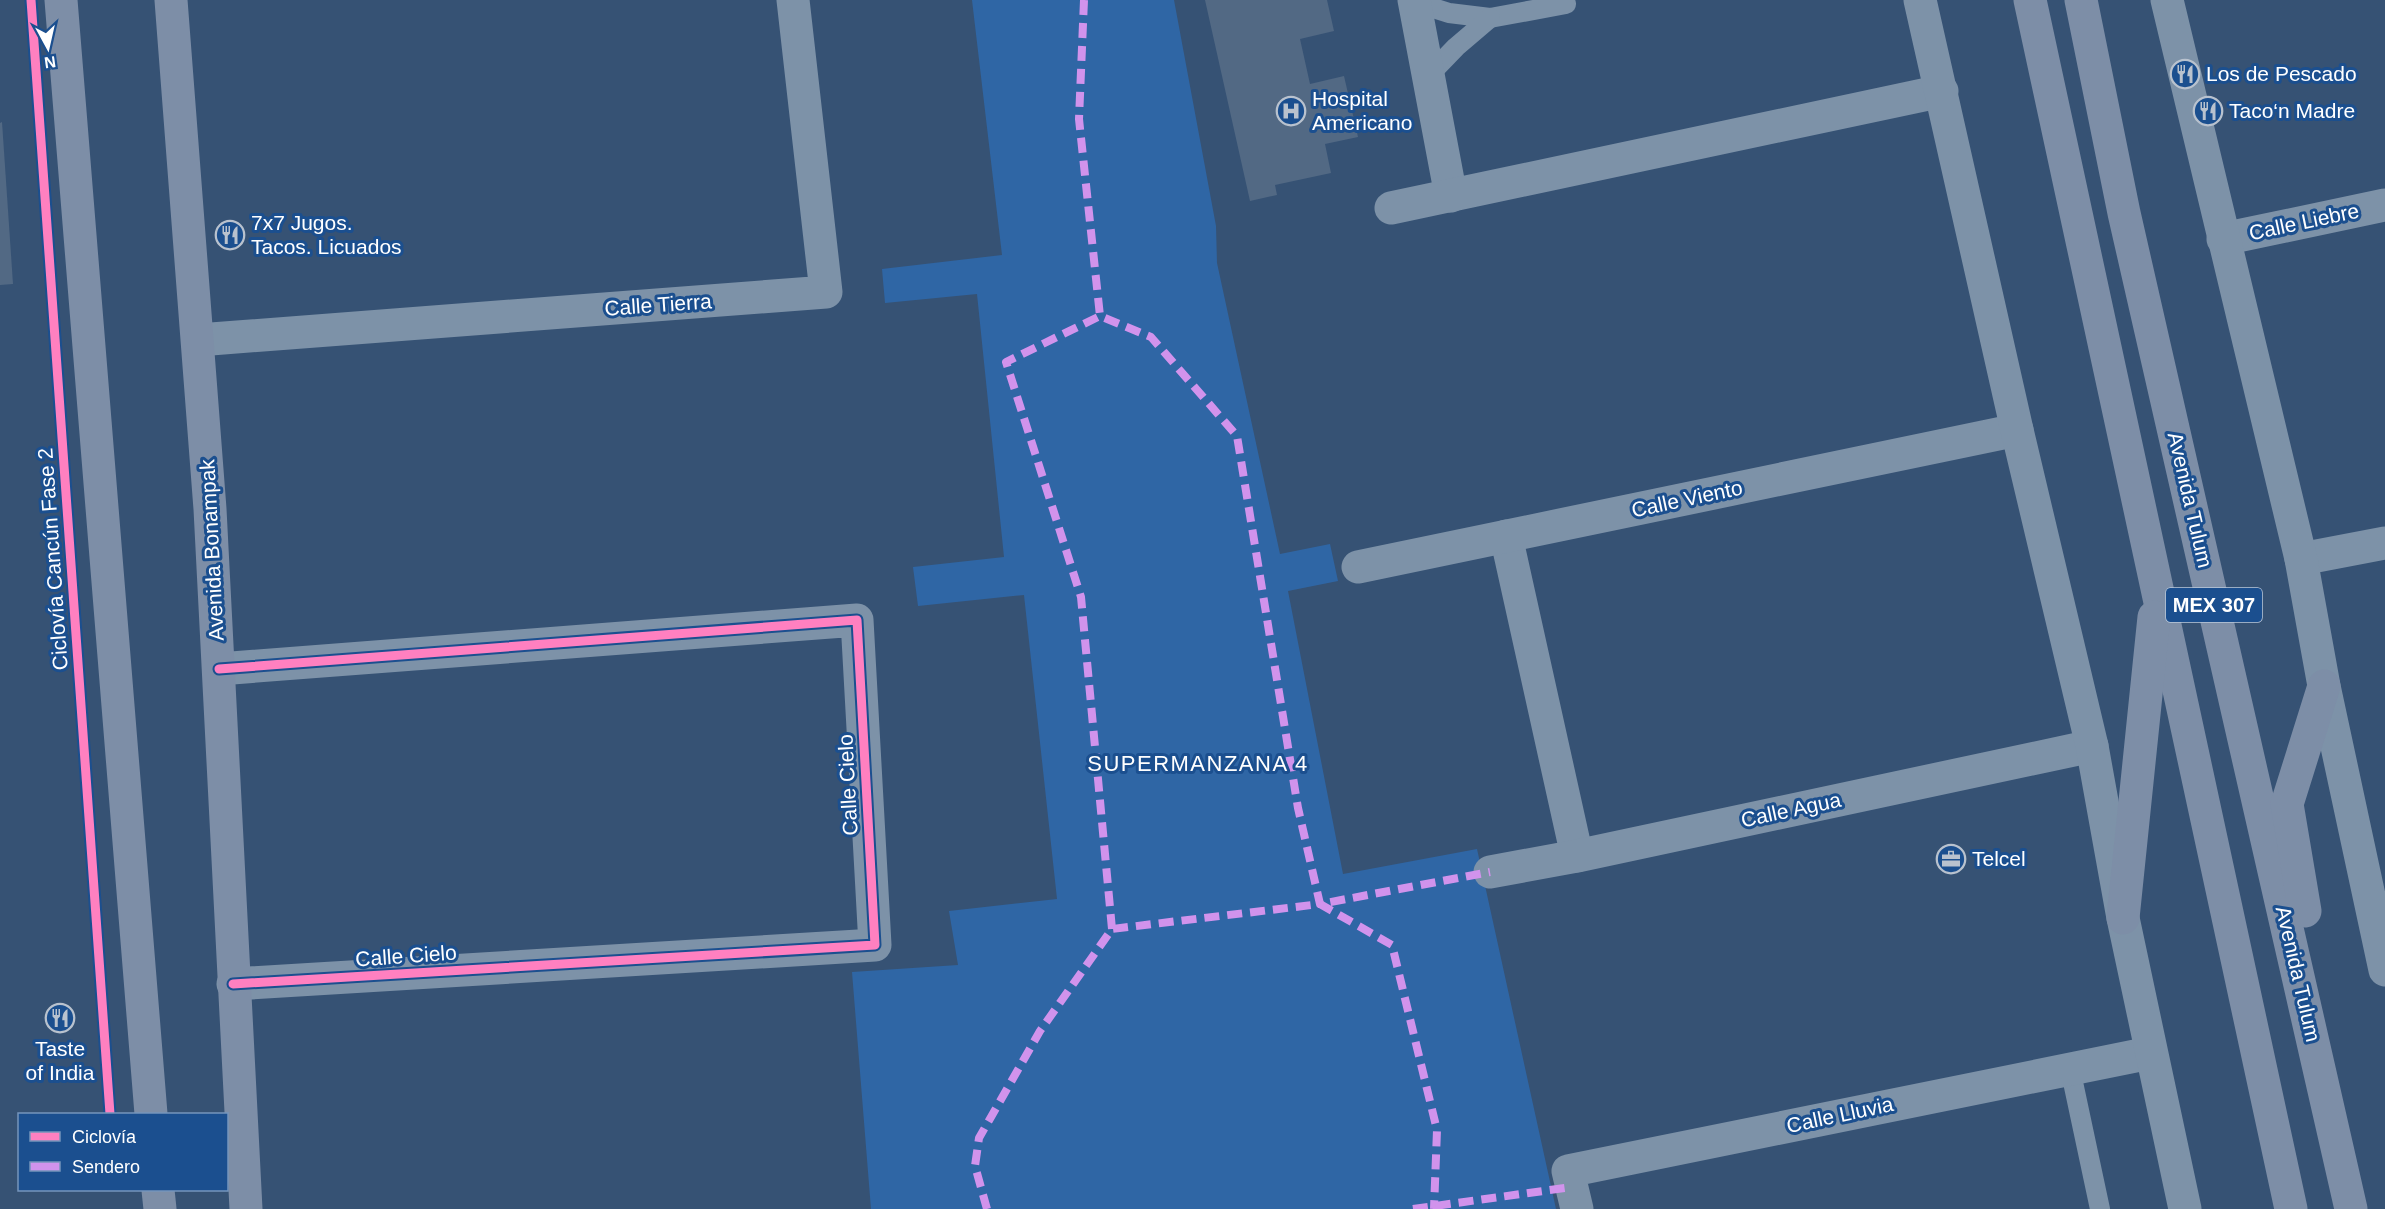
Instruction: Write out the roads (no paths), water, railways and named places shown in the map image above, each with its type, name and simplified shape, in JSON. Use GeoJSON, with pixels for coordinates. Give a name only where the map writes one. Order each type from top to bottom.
{"type":"FeatureCollection","features":[{"type":"Feature","properties":{"kind":"main road"},"geometry":{"type":"LineString","coordinates":[[61,0],[151,1113]]}},
{"type":"Feature","properties":{"kind":"main road","name":"Avenida Bonampak"},"geometry":{"type":"LineString","coordinates":[[171,0],[210,509],[246,1209]]}},
{"type":"Feature","properties":{"kind":"main road","name":"MEX 307"},"geometry":{"type":"LineString","coordinates":[[2030,0],[2291,1209]]}},
{"type":"Feature","properties":{"kind":"main road","name":"Avenida Tulum"},"geometry":{"type":"LineString","coordinates":[[2081,0],[2124,213],[2351,1209]]}},
{"type":"Feature","properties":{"kind":"main road"},"geometry":{"type":"LineString","coordinates":[[2123,918],[2157,589]]}},
{"type":"Feature","properties":{"kind":"main road"},"geometry":{"type":"LineString","coordinates":[[2324,686],[2287,804],[2337,1099],[2344,1174]]}},
{"type":"Feature","properties":{"kind":"main road"},"geometry":{"type":"LineString","coordinates":[[158,1191],[160,1209]]}},
{"type":"Feature","properties":{"kind":"street","name":"Calle Tierra"},"geometry":{"type":"LineString","coordinates":[[198,340],[826,291],[793,0]]}},
{"type":"Feature","properties":{"kind":"street"},"geometry":{"type":"LineString","coordinates":[[1920,0],[2017,430],[2092,746],[2123,918],[2185,1209]]}},
{"type":"Feature","properties":{"kind":"street"},"geometry":{"type":"LineString","coordinates":[[2167,0],[2301,560],[2324,686],[2375,877],[2385,970]]}},
{"type":"Feature","properties":{"kind":"street"},"geometry":{"type":"LineString","coordinates":[[1414,1],[1451,196]]}},
{"type":"Feature","properties":{"kind":"street"},"geometry":{"type":"LineString","coordinates":[[1391,208],[1941,92]]}},
{"type":"Feature","properties":{"kind":"street","name":"Calle Liebre"},"geometry":{"type":"LineString","coordinates":[[2223,239],[2385,205]]}},
{"type":"Feature","properties":{"kind":"street","name":"Calle Viento"},"geometry":{"type":"LineString","coordinates":[[1358,567],[2017,430]]}},
{"type":"Feature","properties":{"kind":"street"},"geometry":{"type":"LineString","coordinates":[[1506,536],[1577,856]]}},
{"type":"Feature","properties":{"kind":"street"},"geometry":{"type":"LineString","coordinates":[[2301,560],[2385,543]]}},
{"type":"Feature","properties":{"kind":"street","name":"Calle Cielo"},"geometry":{"type":"LineString","coordinates":[[219,669],[857,620],[875,945],[233,984]]}},
{"type":"Feature","properties":{"kind":"street","name":"Calle Agua"},"geometry":{"type":"LineString","coordinates":[[1490,872],[1577,856],[2092,746]]}},
{"type":"Feature","properties":{"kind":"street","name":"Calle Lluvia"},"geometry":{"type":"LineString","coordinates":[[1576,1209],[1568,1171],[2151,1053]]}},
{"type":"Feature","properties":{"kind":"lane"},"geometry":{"type":"LineString","coordinates":[[1414,1],[1449,13],[1490,18],[1566,4]]}},
{"type":"Feature","properties":{"kind":"lane"},"geometry":{"type":"LineString","coordinates":[[1428,76],[1456,47],[1490,18]]}},
{"type":"Feature","properties":{"kind":"lane"},"geometry":{"type":"LineString","coordinates":[[2070,1068],[2100,1209]]}},
{"type":"Feature","properties":{"kind":"place","name":"Los de Pescado"},"geometry":{"type":"Point","coordinates":[2185,74]}},
{"type":"Feature","properties":{"kind":"place","name":"Hospital Americano"},"geometry":{"type":"Point","coordinates":[1291,111]}},
{"type":"Feature","properties":{"kind":"place","name":"Taco‘n Madre"},"geometry":{"type":"Point","coordinates":[2208,111]}},
{"type":"Feature","properties":{"kind":"place","name":"7x7 Jugos. Tacos. Licuados"},"geometry":{"type":"Point","coordinates":[230,235]}},
{"type":"Feature","properties":{"kind":"place","name":"Telcel"},"geometry":{"type":"Point","coordinates":[1951,859]}},
{"type":"Feature","properties":{"kind":"place","name":"Taste of India"},"geometry":{"type":"Point","coordinates":[60,1018]}},
{"type":"Feature","properties":{"kind":"district","name":"SUPERMANZANA 4"},"geometry":{"type":"Point","coordinates":[1198,763]}}]}
